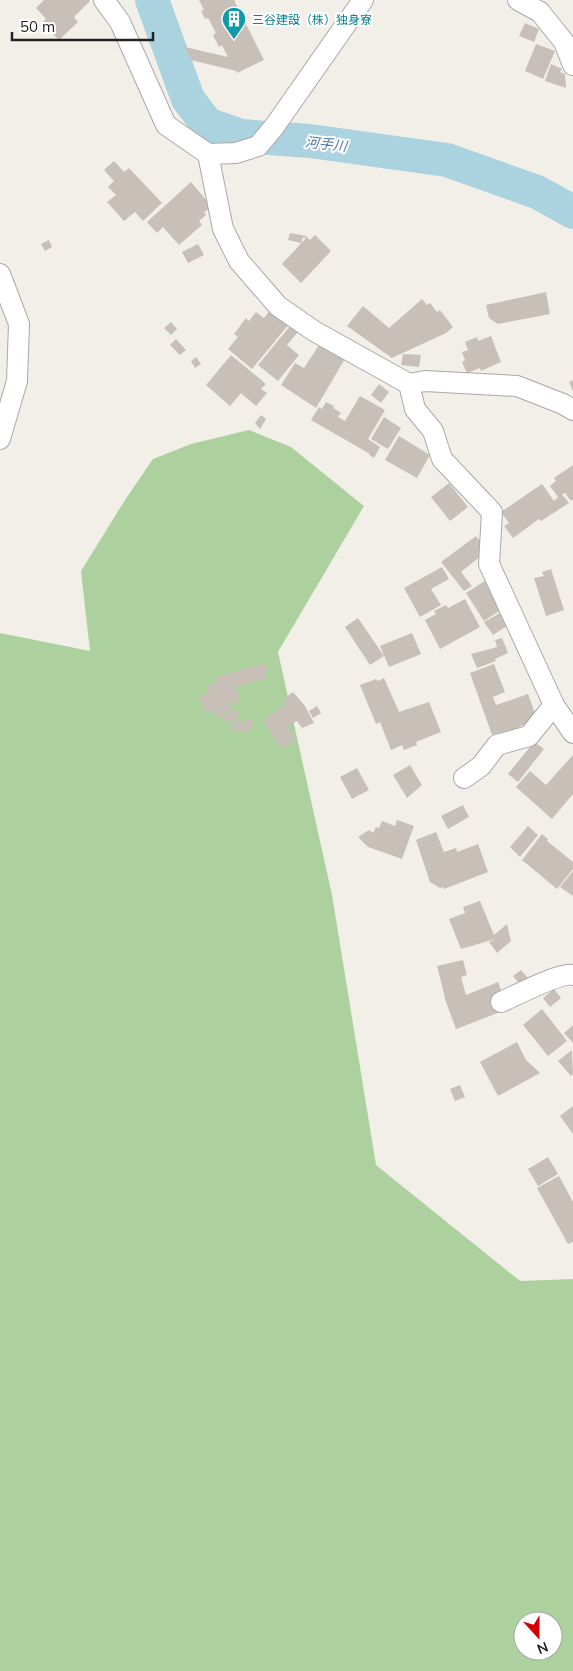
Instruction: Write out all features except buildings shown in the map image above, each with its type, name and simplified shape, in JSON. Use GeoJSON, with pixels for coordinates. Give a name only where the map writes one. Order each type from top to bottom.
{"type":"FeatureCollection","features":[{"type":"Feature","properties":{"kind":"street"},"geometry":{"type":"LineString","coordinates":[[104,0],[120,22],[166,125],[208,154],[236,153],[258,146],[274,127],[364,0]]}},
{"type":"Feature","properties":{"kind":"street"},"geometry":{"type":"LineString","coordinates":[[518,0],[540,12],[564,42],[573,66]]}},
{"type":"Feature","properties":{"kind":"street"},"geometry":{"type":"LineString","coordinates":[[208,154],[223,229],[239,261],[278,306],[314,332],[409,384],[424,381],[517,386],[563,404],[573,410]]}},
{"type":"Feature","properties":{"kind":"street"},"geometry":{"type":"LineString","coordinates":[[0,274],[19,324],[17,381],[0,439]]}},
{"type":"Feature","properties":{"kind":"street"},"geometry":{"type":"LineString","coordinates":[[409,384],[415,409],[433,431],[442,459],[492,512],[489,564],[554,705],[573,733]]}},
{"type":"Feature","properties":{"kind":"street"},"geometry":{"type":"LineString","coordinates":[[464,778],[481,766],[497,745],[529,736],[554,705]]}},
{"type":"Feature","properties":{"kind":"street"},"geometry":{"type":"LineString","coordinates":[[501,1002],[541,984],[568,974],[573,975]]}},
{"type":"Feature","properties":{"kind":"green space"},"geometry":{"type":"Polygon","coordinates":[[[249,430],[291,447],[364,506],[278,652],[332,895],[376,1165],[520,1281],[573,1279],[573,1671],[0,1671],[0,633],[90,651],[81,571],[153,459],[191,444],[249,430]]]}},
{"type":"Feature","properties":{"kind":"waterway","name":"河手川"},"geometry":{"type":"LineString","coordinates":[[152,0],[188,99],[207,124],[241,136],[310,141],[447,160],[537,192],[573,212]]}},
{"type":"Feature","properties":{"kind":"place","name":"三谷建設（株）独身寮"},"geometry":{"type":"Point","coordinates":[234,40]}}]}
